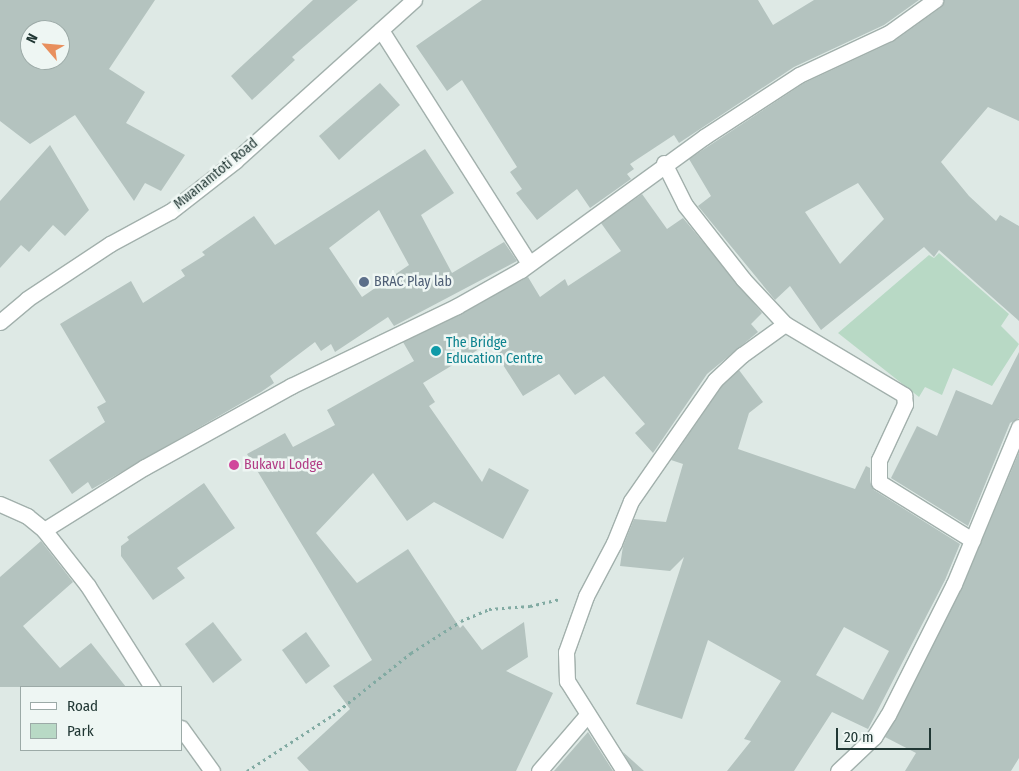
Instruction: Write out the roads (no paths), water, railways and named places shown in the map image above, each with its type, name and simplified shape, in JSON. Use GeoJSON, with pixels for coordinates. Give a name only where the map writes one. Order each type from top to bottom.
{"type":"FeatureCollection","features":[{"type":"Feature","properties":{"kind":"street","name":"Mwanamtoti Road"},"geometry":{"type":"LineString","coordinates":[[0,322],[26,299],[110,244],[171,211],[235,161],[414,0]]}},
{"type":"Feature","properties":{"kind":"street"},"geometry":{"type":"LineString","coordinates":[[44,530],[153,462],[318,372],[457,306],[529,263],[664,164],[800,76],[889,33],[935,0]]}},
{"type":"Feature","properties":{"kind":"street"},"geometry":{"type":"LineString","coordinates":[[381,30],[529,263]]}},
{"type":"Feature","properties":{"kind":"street"},"geometry":{"type":"LineString","coordinates":[[664,164],[685,204],[743,279],[785,324],[904,395],[905,404],[879,460],[879,482],[972,540]]}},
{"type":"Feature","properties":{"kind":"street"},"geometry":{"type":"LineString","coordinates":[[624,771],[587,715],[564,669],[566,652],[586,596],[614,543],[631,501],[709,388],[742,355],[785,324]]}},
{"type":"Feature","properties":{"kind":"street"},"geometry":{"type":"LineString","coordinates":[[838,771],[874,737],[888,715],[954,584],[1019,428]]}},
{"type":"Feature","properties":{"kind":"street"},"geometry":{"type":"LineString","coordinates":[[0,504],[27,516],[44,530],[88,586],[151,686]]}},
{"type":"Feature","properties":{"kind":"street"},"geometry":{"type":"LineString","coordinates":[[539,771],[587,715]]}},
{"type":"Feature","properties":{"kind":"street"},"geometry":{"type":"LineString","coordinates":[[182,729],[212,771]]}},
{"type":"Feature","properties":{"kind":"place","name":"BRAC Play lab"},"geometry":{"type":"Point","coordinates":[364,282]}},
{"type":"Feature","properties":{"kind":"place","name":"The Bridge Education Centre"},"geometry":{"type":"Point","coordinates":[436,351]}},
{"type":"Feature","properties":{"kind":"place","name":"Bukavu Lodge"},"geometry":{"type":"Point","coordinates":[234,465]}}]}
